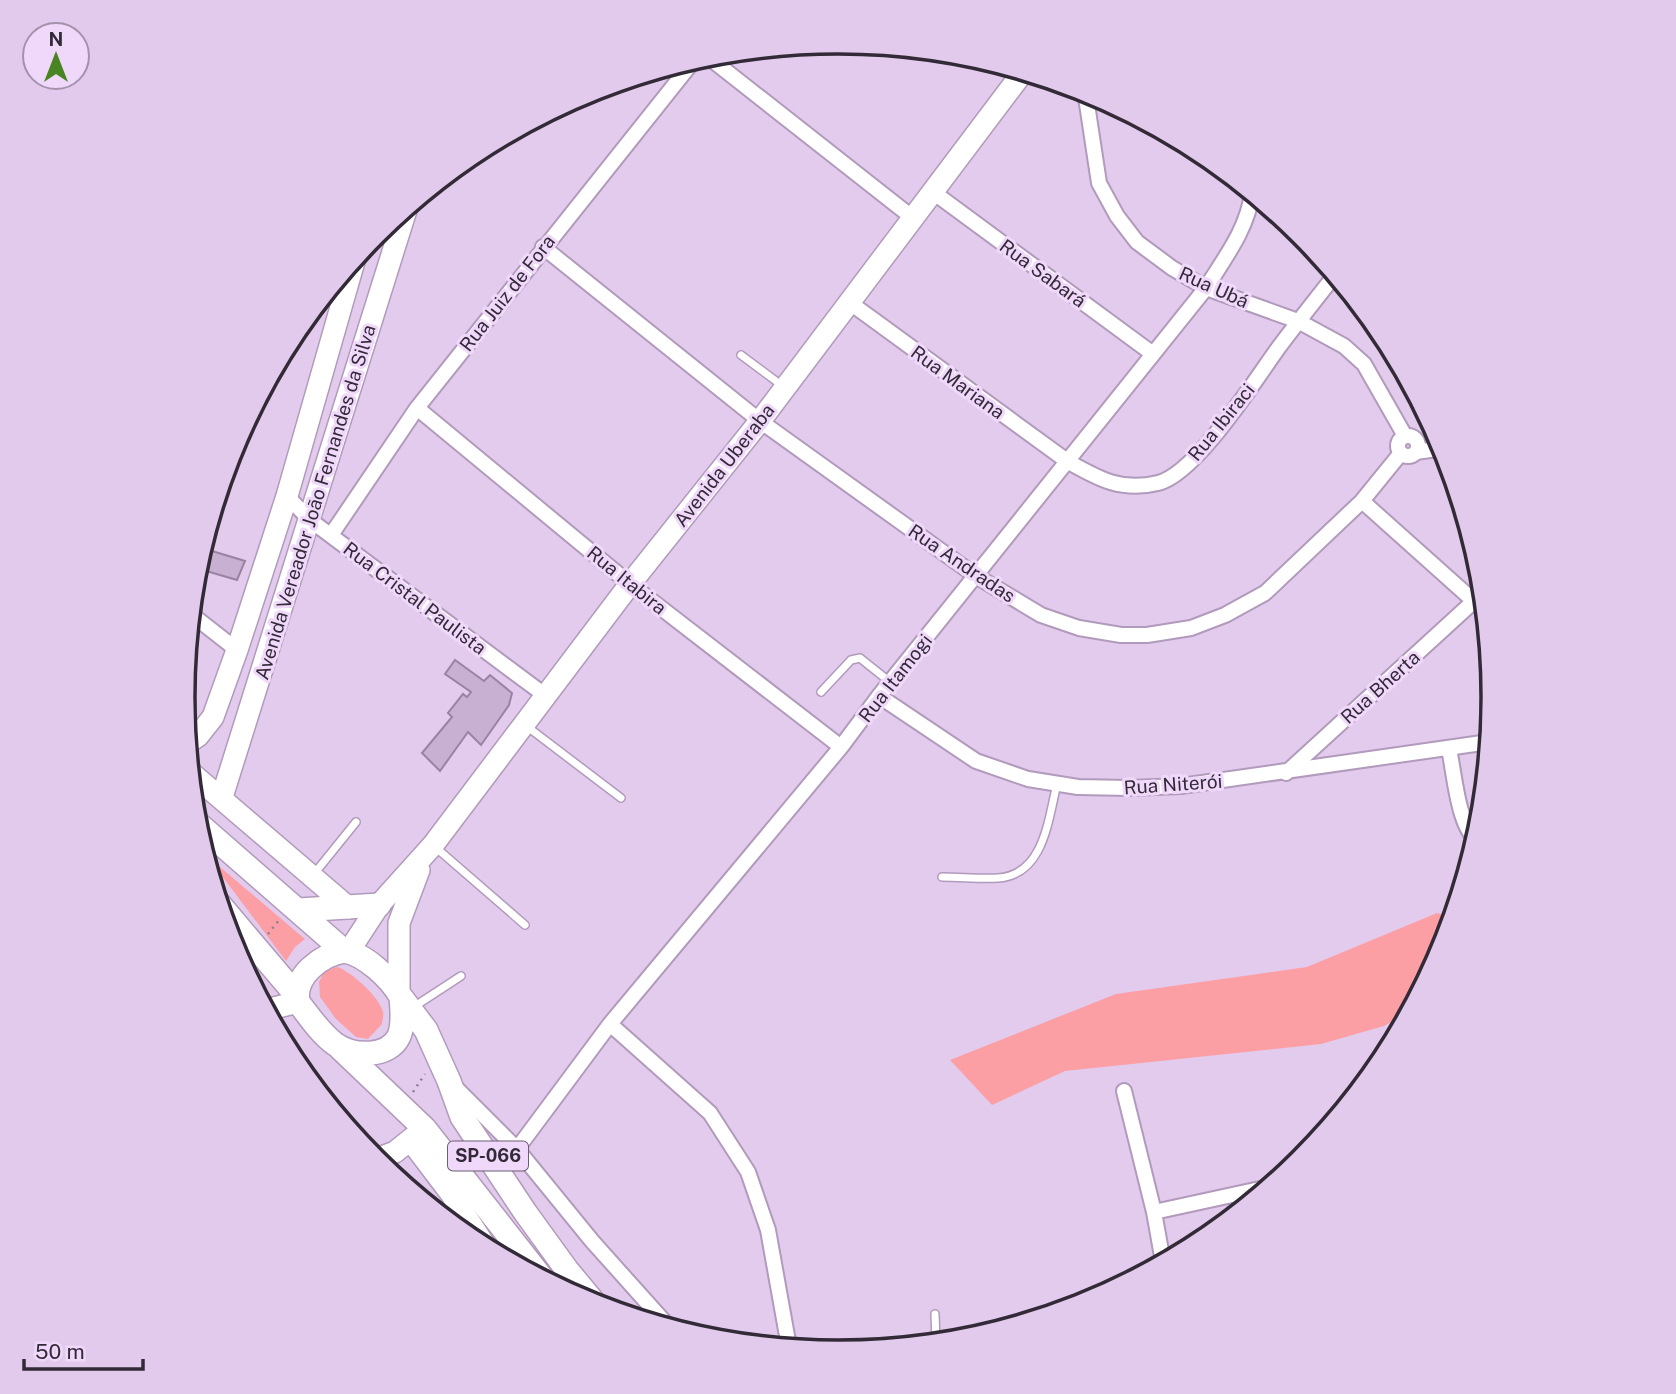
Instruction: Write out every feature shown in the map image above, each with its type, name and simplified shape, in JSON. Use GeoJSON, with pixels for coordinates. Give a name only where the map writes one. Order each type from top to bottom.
{"type":"FeatureCollection","features":[{"type":"Feature","properties":{"kind":"main road","name":"SP-066"},"geometry":{"type":"LineString","coordinates":[[211,835],[346,951],[363,959],[404,1000],[426,1030],[462,1117],[525,1212],[579,1285]]}},
{"type":"Feature","properties":{"kind":"main road"},"geometry":{"type":"LineString","coordinates":[[295,907],[349,908],[379,905]]}},
{"type":"Feature","properties":{"kind":"main road","name":"SP-066"},"geometry":{"type":"LineString","coordinates":[[237,925],[323,1032],[403,1106],[418,1135],[524,1258]]}},
{"type":"Feature","properties":{"kind":"main road"},"geometry":{"type":"LineString","coordinates":[[298,999],[304,977],[312,966],[326,955],[346,951]]}},
{"type":"Feature","properties":{"kind":"main road"},"geometry":{"type":"LineString","coordinates":[[337,1046],[363,1053],[381,1051],[394,1044],[400,1032],[404,1000]]}},
{"type":"Feature","properties":{"kind":"street"},"geometry":{"type":"LineString","coordinates":[[721,66],[913,218]]}},
{"type":"Feature","properties":{"kind":"street","name":"Rua Juiz de Fora"},"geometry":{"type":"LineString","coordinates":[[331,535],[417,408],[683,74]]}},
{"type":"Feature","properties":{"kind":"street","name":"Avenida Uberaba"},"geometry":{"type":"LineString","coordinates":[[346,951],[379,905],[428,851],[630,584],[760,421],[1017,80]]}},
{"type":"Feature","properties":{"kind":"street","name":"Rua Ubá"},"geometry":{"type":"LineString","coordinates":[[1087,104],[1099,183],[1117,216],[1137,242],[1172,268],[1206,288],[1298,321],[1344,346],[1364,364],[1405,436],[1398,444],[1409,453]]}},
{"type":"Feature","properties":{"kind":"street","name":"Rua Sabará"},"geometry":{"type":"LineString","coordinates":[[933,192],[1153,354]]}},
{"type":"Feature","properties":{"kind":"street","name":"Rua Itamogi"},"geometry":{"type":"LineString","coordinates":[[517,1149],[610,1024],[841,747],[890,682],[1206,288],[1235,241],[1251,205]]}},
{"type":"Feature","properties":{"kind":"street","name":"Avenida Vereador João Fernandes da Silva"},"geometry":{"type":"LineString","coordinates":[[222,797],[401,226]]}},
{"type":"Feature","properties":{"kind":"street","name":"Rua Andradas"},"geometry":{"type":"LineString","coordinates":[[543,247],[760,421],[976,576],[1041,615],[1079,628],[1121,635],[1147,635],[1191,628],[1225,615],[1265,593],[1409,453]]}},
{"type":"Feature","properties":{"kind":"street","name":"Avenida Vereador João Fernandes da Silva"},"geometry":{"type":"LineString","coordinates":[[197,737],[213,717],[237,650],[287,496],[348,281]]}},
{"type":"Feature","properties":{"kind":"street","name":"Rua Ibiraci"},"geometry":{"type":"LineString","coordinates":[[1067,461],[1104,481],[1132,487],[1162,482],[1185,467],[1216,433],[1329,283]]}},
{"type":"Feature","properties":{"kind":"street","name":"Rua Mariana"},"geometry":{"type":"LineString","coordinates":[[849,302],[1067,461]]}},
{"type":"Feature","properties":{"kind":"street","name":"Rua Itabira"},"geometry":{"type":"LineString","coordinates":[[417,408],[630,584],[841,747]]}},
{"type":"Feature","properties":{"kind":"street"},"geometry":{"type":"LineString","coordinates":[[1409,453],[1431,450]]}},
{"type":"Feature","properties":{"kind":"street","name":"Rua Cristal Paulista"},"geometry":{"type":"LineString","coordinates":[[287,496],[310,520],[546,696]]}},
{"type":"Feature","properties":{"kind":"street"},"geometry":{"type":"LineString","coordinates":[[1362,501],[1473,602]]}},
{"type":"Feature","properties":{"kind":"street","name":"Rua Bherta"},"geometry":{"type":"LineString","coordinates":[[1286,773],[1475,611]]}},
{"type":"Feature","properties":{"kind":"street"},"geometry":{"type":"LineString","coordinates":[[200,621],[237,650]]}},
{"type":"Feature","properties":{"kind":"street","name":"Rua Niterói"},"geometry":{"type":"LineString","coordinates":[[879,696],[976,761],[1028,779],[1078,787],[1181,786],[1479,744]]}},
{"type":"Feature","properties":{"kind":"street"},"geometry":{"type":"LineString","coordinates":[[1449,749],[1467,826]]}},
{"type":"Feature","properties":{"kind":"street"},"geometry":{"type":"LineString","coordinates":[[201,781],[349,908]]}},
{"type":"Feature","properties":{"kind":"street","name":"Avenida Uberaba"},"geometry":{"type":"LineString","coordinates":[[404,1000],[399,923],[428,851]]}},
{"type":"Feature","properties":{"kind":"street"},"geometry":{"type":"LineString","coordinates":[[275,1007],[298,999]]}},
{"type":"Feature","properties":{"kind":"street"},"geometry":{"type":"LineString","coordinates":[[610,1024],[710,1113],[748,1172],[768,1230],[787,1337]]}},
{"type":"Feature","properties":{"kind":"street"},"geometry":{"type":"LineString","coordinates":[[449,1081],[517,1149],[592,1241],[658,1314]]}},
{"type":"Feature","properties":{"kind":"street"},"geometry":{"type":"LineString","coordinates":[[1124,1091],[1161,1253]]}},
{"type":"Feature","properties":{"kind":"street"},"geometry":{"type":"LineString","coordinates":[[388,1155],[418,1135],[471,1224]]}},
{"type":"Feature","properties":{"kind":"street"},"geometry":{"type":"LineString","coordinates":[[1154,1212],[1248,1192]]}},
{"type":"Feature","properties":{"kind":"lane"},"geometry":{"type":"LineString","coordinates":[[741,355],[785,387]]}},
{"type":"Feature","properties":{"kind":"lane"},"geometry":{"type":"LineString","coordinates":[[821,692],[850,660],[860,658],[890,682]]}},
{"type":"Feature","properties":{"kind":"lane"},"geometry":{"type":"LineString","coordinates":[[524,724],[621,798]]}},
{"type":"Feature","properties":{"kind":"lane"},"geometry":{"type":"LineString","coordinates":[[942,877],[999,878],[1014,875],[1026,867],[1038,854],[1057,784]]}},
{"type":"Feature","properties":{"kind":"lane"},"geometry":{"type":"LineString","coordinates":[[311,877],[356,822]]}},
{"type":"Feature","properties":{"kind":"lane"},"geometry":{"type":"LineString","coordinates":[[428,851],[525,925]]}},
{"type":"Feature","properties":{"kind":"lane"},"geometry":{"type":"LineString","coordinates":[[404,1000],[461,975]]}},
{"type":"Feature","properties":{"kind":"lane"},"geometry":{"type":"LineString","coordinates":[[935,1314],[936,1332]]}},
{"type":"Feature","properties":{"kind":"path"},"geometry":{"type":"LineString","coordinates":[[257,948],[295,907]]}},
{"type":"Feature","properties":{"kind":"path"},"geometry":{"type":"LineString","coordinates":[[403,1106],[437,1054]]}},
{"type":"Feature","properties":{"kind":"shaded area"},"geometry":{"type":"Polygon","coordinates":[[[218,865],[305,939],[295,947],[286,961],[220,873],[218,865]]]}},
{"type":"Feature","properties":{"kind":"shaded area"},"geometry":{"type":"Polygon","coordinates":[[[1437,913],[1443,915],[1395,1018],[1384,1026],[1321,1044],[1065,1071],[992,1105],[950,1060],[1116,994],[1307,967],[1437,913]]]}},
{"type":"Feature","properties":{"kind":"shaded area"},"geometry":{"type":"Polygon","coordinates":[[[338,967],[364,986],[380,1006],[382,1024],[368,1039],[356,1037],[336,1019],[320,997],[319,982],[325,970],[338,967]]]}},
{"type":"Feature","properties":{"kind":"building"},"geometry":{"type":"Polygon","coordinates":[[[213,551],[245,561],[237,580],[208,572],[213,551]]]}},
{"type":"Feature","properties":{"kind":"building"},"geometry":{"type":"Polygon","coordinates":[[[455,660],[484,681],[490,675],[512,693],[509,705],[481,745],[468,732],[440,771],[422,753],[452,717],[448,713],[463,694],[467,697],[471,692],[445,674],[455,660]]]}}]}
